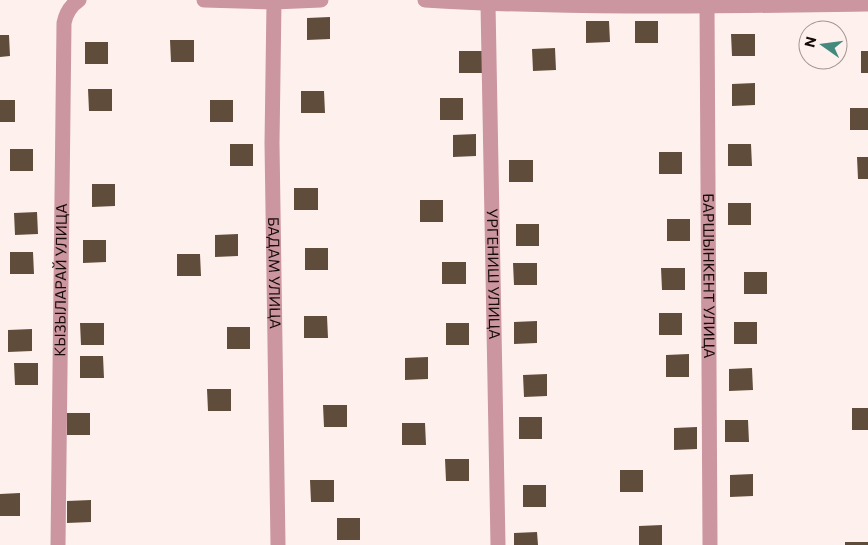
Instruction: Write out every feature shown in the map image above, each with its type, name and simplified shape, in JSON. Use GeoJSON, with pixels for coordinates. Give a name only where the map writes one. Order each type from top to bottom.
{"type":"FeatureCollection","features":[{"type":"Feature","properties":{"kind":"street","name":"КЫЗЫЛАРАЙ УЛИЦА"},"geometry":{"type":"LineString","coordinates":[[58,545],[64,23],[66,14],[71,6],[79,0]]}},
{"type":"Feature","properties":{"kind":"street"},"geometry":{"type":"LineString","coordinates":[[204,0],[274,2],[321,0]]}},
{"type":"Feature","properties":{"kind":"street"},"geometry":{"type":"LineString","coordinates":[[425,0],[488,4],[707,6],[868,4]]}},
{"type":"Feature","properties":{"kind":"street","name":"БАДАМ УЛИЦА"},"geometry":{"type":"LineString","coordinates":[[274,2],[272,143],[278,545]]}},
{"type":"Feature","properties":{"kind":"street","name":"УРГЕНИШ УЛИЦА"},"geometry":{"type":"LineString","coordinates":[[488,4],[498,545]]}},
{"type":"Feature","properties":{"kind":"street","name":"БАРШЫНКЕНТ УЛИЦА"},"geometry":{"type":"LineString","coordinates":[[707,6],[710,545]]}},
{"type":"Feature","properties":{"kind":"building"},"geometry":{"type":"Polygon","coordinates":[[[330,17],[330,39],[307,40],[307,18],[330,17]]]}},
{"type":"Feature","properties":{"kind":"building"},"geometry":{"type":"Polygon","coordinates":[[[586,21],[609,21],[610,42],[586,43],[586,21]]]}},
{"type":"Feature","properties":{"kind":"building"},"geometry":{"type":"Polygon","coordinates":[[[635,21],[658,21],[658,43],[635,43],[635,21]]]}},
{"type":"Feature","properties":{"kind":"building"},"geometry":{"type":"Polygon","coordinates":[[[731,34],[755,34],[755,56],[732,56],[731,34]]]}},
{"type":"Feature","properties":{"kind":"building"},"geometry":{"type":"Polygon","coordinates":[[[0,35],[9,35],[10,56],[0,57],[0,35]]]}},
{"type":"Feature","properties":{"kind":"building"},"geometry":{"type":"Polygon","coordinates":[[[170,40],[194,40],[194,62],[171,62],[170,40]]]}},
{"type":"Feature","properties":{"kind":"building"},"geometry":{"type":"Polygon","coordinates":[[[85,42],[108,42],[108,64],[85,64],[85,42]]]}},
{"type":"Feature","properties":{"kind":"building"},"geometry":{"type":"Polygon","coordinates":[[[555,48],[556,70],[533,71],[532,49],[555,48]]]}},
{"type":"Feature","properties":{"kind":"building"},"geometry":{"type":"Polygon","coordinates":[[[459,51],[482,51],[483,73],[459,73],[459,51]]]}},
{"type":"Feature","properties":{"kind":"building"},"geometry":{"type":"Polygon","coordinates":[[[861,51],[868,51],[868,73],[861,73],[861,51]]]}},
{"type":"Feature","properties":{"kind":"building"},"geometry":{"type":"Polygon","coordinates":[[[755,83],[755,105],[732,106],[732,84],[755,83]]]}},
{"type":"Feature","properties":{"kind":"building"},"geometry":{"type":"Polygon","coordinates":[[[88,89],[112,89],[112,111],[89,111],[88,89]]]}},
{"type":"Feature","properties":{"kind":"building"},"geometry":{"type":"Polygon","coordinates":[[[301,91],[324,91],[325,113],[301,113],[301,91]]]}},
{"type":"Feature","properties":{"kind":"building"},"geometry":{"type":"Polygon","coordinates":[[[440,98],[463,98],[463,120],[440,120],[440,98]]]}},
{"type":"Feature","properties":{"kind":"building"},"geometry":{"type":"Polygon","coordinates":[[[0,100],[15,100],[15,122],[0,122],[0,100]]]}},
{"type":"Feature","properties":{"kind":"building"},"geometry":{"type":"Polygon","coordinates":[[[210,100],[233,100],[233,122],[210,122],[210,100]]]}},
{"type":"Feature","properties":{"kind":"building"},"geometry":{"type":"Polygon","coordinates":[[[850,108],[868,108],[868,130],[850,130],[850,108]]]}},
{"type":"Feature","properties":{"kind":"building"},"geometry":{"type":"Polygon","coordinates":[[[476,134],[476,156],[453,157],[453,135],[476,134]]]}},
{"type":"Feature","properties":{"kind":"building"},"geometry":{"type":"Polygon","coordinates":[[[230,144],[253,144],[253,166],[230,166],[230,144]]]}},
{"type":"Feature","properties":{"kind":"building"},"geometry":{"type":"Polygon","coordinates":[[[728,144],[751,144],[752,166],[728,166],[728,144]]]}},
{"type":"Feature","properties":{"kind":"building"},"geometry":{"type":"Polygon","coordinates":[[[10,149],[33,149],[33,171],[10,171],[10,149]]]}},
{"type":"Feature","properties":{"kind":"building"},"geometry":{"type":"Polygon","coordinates":[[[659,152],[682,152],[682,174],[659,174],[659,152]]]}},
{"type":"Feature","properties":{"kind":"building"},"geometry":{"type":"Polygon","coordinates":[[[857,157],[868,157],[868,179],[858,179],[857,157]]]}},
{"type":"Feature","properties":{"kind":"building"},"geometry":{"type":"Polygon","coordinates":[[[509,160],[533,160],[533,182],[509,182],[509,160]]]}},
{"type":"Feature","properties":{"kind":"building"},"geometry":{"type":"Polygon","coordinates":[[[92,184],[115,184],[115,206],[92,207],[92,184]]]}},
{"type":"Feature","properties":{"kind":"building"},"geometry":{"type":"Polygon","coordinates":[[[294,188],[318,188],[318,210],[294,210],[294,188]]]}},
{"type":"Feature","properties":{"kind":"building"},"geometry":{"type":"Polygon","coordinates":[[[420,200],[443,200],[443,222],[420,222],[420,200]]]}},
{"type":"Feature","properties":{"kind":"building"},"geometry":{"type":"Polygon","coordinates":[[[728,203],[751,203],[751,225],[728,225],[728,203]]]}},
{"type":"Feature","properties":{"kind":"building"},"geometry":{"type":"Polygon","coordinates":[[[37,212],[38,234],[15,235],[14,213],[37,212]]]}},
{"type":"Feature","properties":{"kind":"building"},"geometry":{"type":"Polygon","coordinates":[[[667,219],[690,219],[690,241],[667,241],[667,219]]]}},
{"type":"Feature","properties":{"kind":"building"},"geometry":{"type":"Polygon","coordinates":[[[516,224],[539,224],[539,246],[516,246],[516,224]]]}},
{"type":"Feature","properties":{"kind":"building"},"geometry":{"type":"Polygon","coordinates":[[[238,234],[238,256],[215,257],[215,235],[238,234]]]}},
{"type":"Feature","properties":{"kind":"building"},"geometry":{"type":"Polygon","coordinates":[[[83,240],[106,240],[106,262],[83,263],[83,240]]]}},
{"type":"Feature","properties":{"kind":"building"},"geometry":{"type":"Polygon","coordinates":[[[305,248],[328,248],[328,270],[305,270],[305,248]]]}},
{"type":"Feature","properties":{"kind":"building"},"geometry":{"type":"Polygon","coordinates":[[[10,252],[33,252],[34,274],[10,274],[10,252]]]}},
{"type":"Feature","properties":{"kind":"building"},"geometry":{"type":"Polygon","coordinates":[[[177,254],[200,254],[201,276],[177,276],[177,254]]]}},
{"type":"Feature","properties":{"kind":"building"},"geometry":{"type":"Polygon","coordinates":[[[442,262],[466,262],[466,284],[442,284],[442,262]]]}},
{"type":"Feature","properties":{"kind":"building"},"geometry":{"type":"Polygon","coordinates":[[[513,263],[537,263],[537,285],[514,285],[513,263]]]}},
{"type":"Feature","properties":{"kind":"building"},"geometry":{"type":"Polygon","coordinates":[[[661,268],[685,268],[685,290],[662,290],[661,268]]]}},
{"type":"Feature","properties":{"kind":"building"},"geometry":{"type":"Polygon","coordinates":[[[744,272],[767,272],[767,294],[744,294],[744,272]]]}},
{"type":"Feature","properties":{"kind":"building"},"geometry":{"type":"Polygon","coordinates":[[[659,313],[682,313],[682,335],[659,335],[659,313]]]}},
{"type":"Feature","properties":{"kind":"building"},"geometry":{"type":"Polygon","coordinates":[[[304,316],[327,316],[328,338],[304,338],[304,316]]]}},
{"type":"Feature","properties":{"kind":"building"},"geometry":{"type":"Polygon","coordinates":[[[537,321],[537,343],[514,344],[514,322],[537,321]]]}},
{"type":"Feature","properties":{"kind":"building"},"geometry":{"type":"Polygon","coordinates":[[[734,322],[757,322],[757,344],[734,344],[734,322]]]}},
{"type":"Feature","properties":{"kind":"building"},"geometry":{"type":"Polygon","coordinates":[[[80,323],[104,323],[104,345],[81,345],[80,323]]]}},
{"type":"Feature","properties":{"kind":"building"},"geometry":{"type":"Polygon","coordinates":[[[446,323],[469,323],[469,345],[446,345],[446,323]]]}},
{"type":"Feature","properties":{"kind":"building"},"geometry":{"type":"Polygon","coordinates":[[[227,327],[250,327],[250,349],[227,349],[227,327]]]}},
{"type":"Feature","properties":{"kind":"building"},"geometry":{"type":"Polygon","coordinates":[[[32,329],[32,351],[8,352],[8,330],[32,329]]]}},
{"type":"Feature","properties":{"kind":"building"},"geometry":{"type":"Polygon","coordinates":[[[689,354],[689,377],[666,377],[666,355],[689,354]]]}},
{"type":"Feature","properties":{"kind":"building"},"geometry":{"type":"Polygon","coordinates":[[[80,356],[103,356],[104,378],[80,378],[80,356]]]}},
{"type":"Feature","properties":{"kind":"building"},"geometry":{"type":"Polygon","coordinates":[[[428,357],[428,379],[405,380],[405,358],[428,357]]]}},
{"type":"Feature","properties":{"kind":"building"},"geometry":{"type":"Polygon","coordinates":[[[14,363],[38,363],[38,385],[15,385],[14,363]]]}},
{"type":"Feature","properties":{"kind":"building"},"geometry":{"type":"Polygon","coordinates":[[[752,368],[753,390],[729,391],[729,369],[752,368]]]}},
{"type":"Feature","properties":{"kind":"building"},"geometry":{"type":"Polygon","coordinates":[[[547,374],[547,396],[524,397],[523,375],[547,374]]]}},
{"type":"Feature","properties":{"kind":"building"},"geometry":{"type":"Polygon","coordinates":[[[207,389],[231,389],[231,411],[208,411],[207,389]]]}},
{"type":"Feature","properties":{"kind":"building"},"geometry":{"type":"Polygon","coordinates":[[[323,405],[347,405],[347,427],[324,427],[323,405]]]}},
{"type":"Feature","properties":{"kind":"building"},"geometry":{"type":"Polygon","coordinates":[[[852,408],[868,408],[868,430],[852,430],[852,408]]]}},
{"type":"Feature","properties":{"kind":"building"},"geometry":{"type":"Polygon","coordinates":[[[67,413],[90,413],[90,435],[67,435],[67,413]]]}},
{"type":"Feature","properties":{"kind":"building"},"geometry":{"type":"Polygon","coordinates":[[[519,417],[542,417],[542,439],[519,439],[519,417]]]}},
{"type":"Feature","properties":{"kind":"building"},"geometry":{"type":"Polygon","coordinates":[[[725,420],[748,420],[749,442],[725,442],[725,420]]]}},
{"type":"Feature","properties":{"kind":"building"},"geometry":{"type":"Polygon","coordinates":[[[402,423],[425,423],[426,445],[402,445],[402,423]]]}},
{"type":"Feature","properties":{"kind":"building"},"geometry":{"type":"Polygon","coordinates":[[[697,427],[697,449],[674,450],[674,428],[697,427]]]}},
{"type":"Feature","properties":{"kind":"building"},"geometry":{"type":"Polygon","coordinates":[[[445,459],[469,459],[469,481],[446,481],[445,459]]]}},
{"type":"Feature","properties":{"kind":"building"},"geometry":{"type":"Polygon","coordinates":[[[620,470],[643,470],[643,492],[620,492],[620,470]]]}},
{"type":"Feature","properties":{"kind":"building"},"geometry":{"type":"Polygon","coordinates":[[[753,474],[753,496],[730,497],[730,475],[753,474]]]}},
{"type":"Feature","properties":{"kind":"building"},"geometry":{"type":"Polygon","coordinates":[[[310,480],[334,480],[334,502],[311,502],[310,480]]]}},
{"type":"Feature","properties":{"kind":"building"},"geometry":{"type":"Polygon","coordinates":[[[523,485],[546,485],[546,507],[523,507],[523,485]]]}},
{"type":"Feature","properties":{"kind":"building"},"geometry":{"type":"Polygon","coordinates":[[[20,493],[20,516],[0,516],[0,494],[20,493]]]}},
{"type":"Feature","properties":{"kind":"building"},"geometry":{"type":"Polygon","coordinates":[[[91,500],[91,522],[67,523],[67,501],[91,500]]]}},
{"type":"Feature","properties":{"kind":"building"},"geometry":{"type":"Polygon","coordinates":[[[337,518],[360,518],[360,540],[337,540],[337,518]]]}},
{"type":"Feature","properties":{"kind":"building"},"geometry":{"type":"Polygon","coordinates":[[[662,525],[662,545],[639,545],[639,526],[662,525]]]}},
{"type":"Feature","properties":{"kind":"building"},"geometry":{"type":"Polygon","coordinates":[[[537,532],[538,545],[514,545],[514,533],[537,532]]]}},
{"type":"Feature","properties":{"kind":"building"},"geometry":{"type":"Polygon","coordinates":[[[845,542],[868,542],[868,545],[845,545],[845,542]]]}}]}
